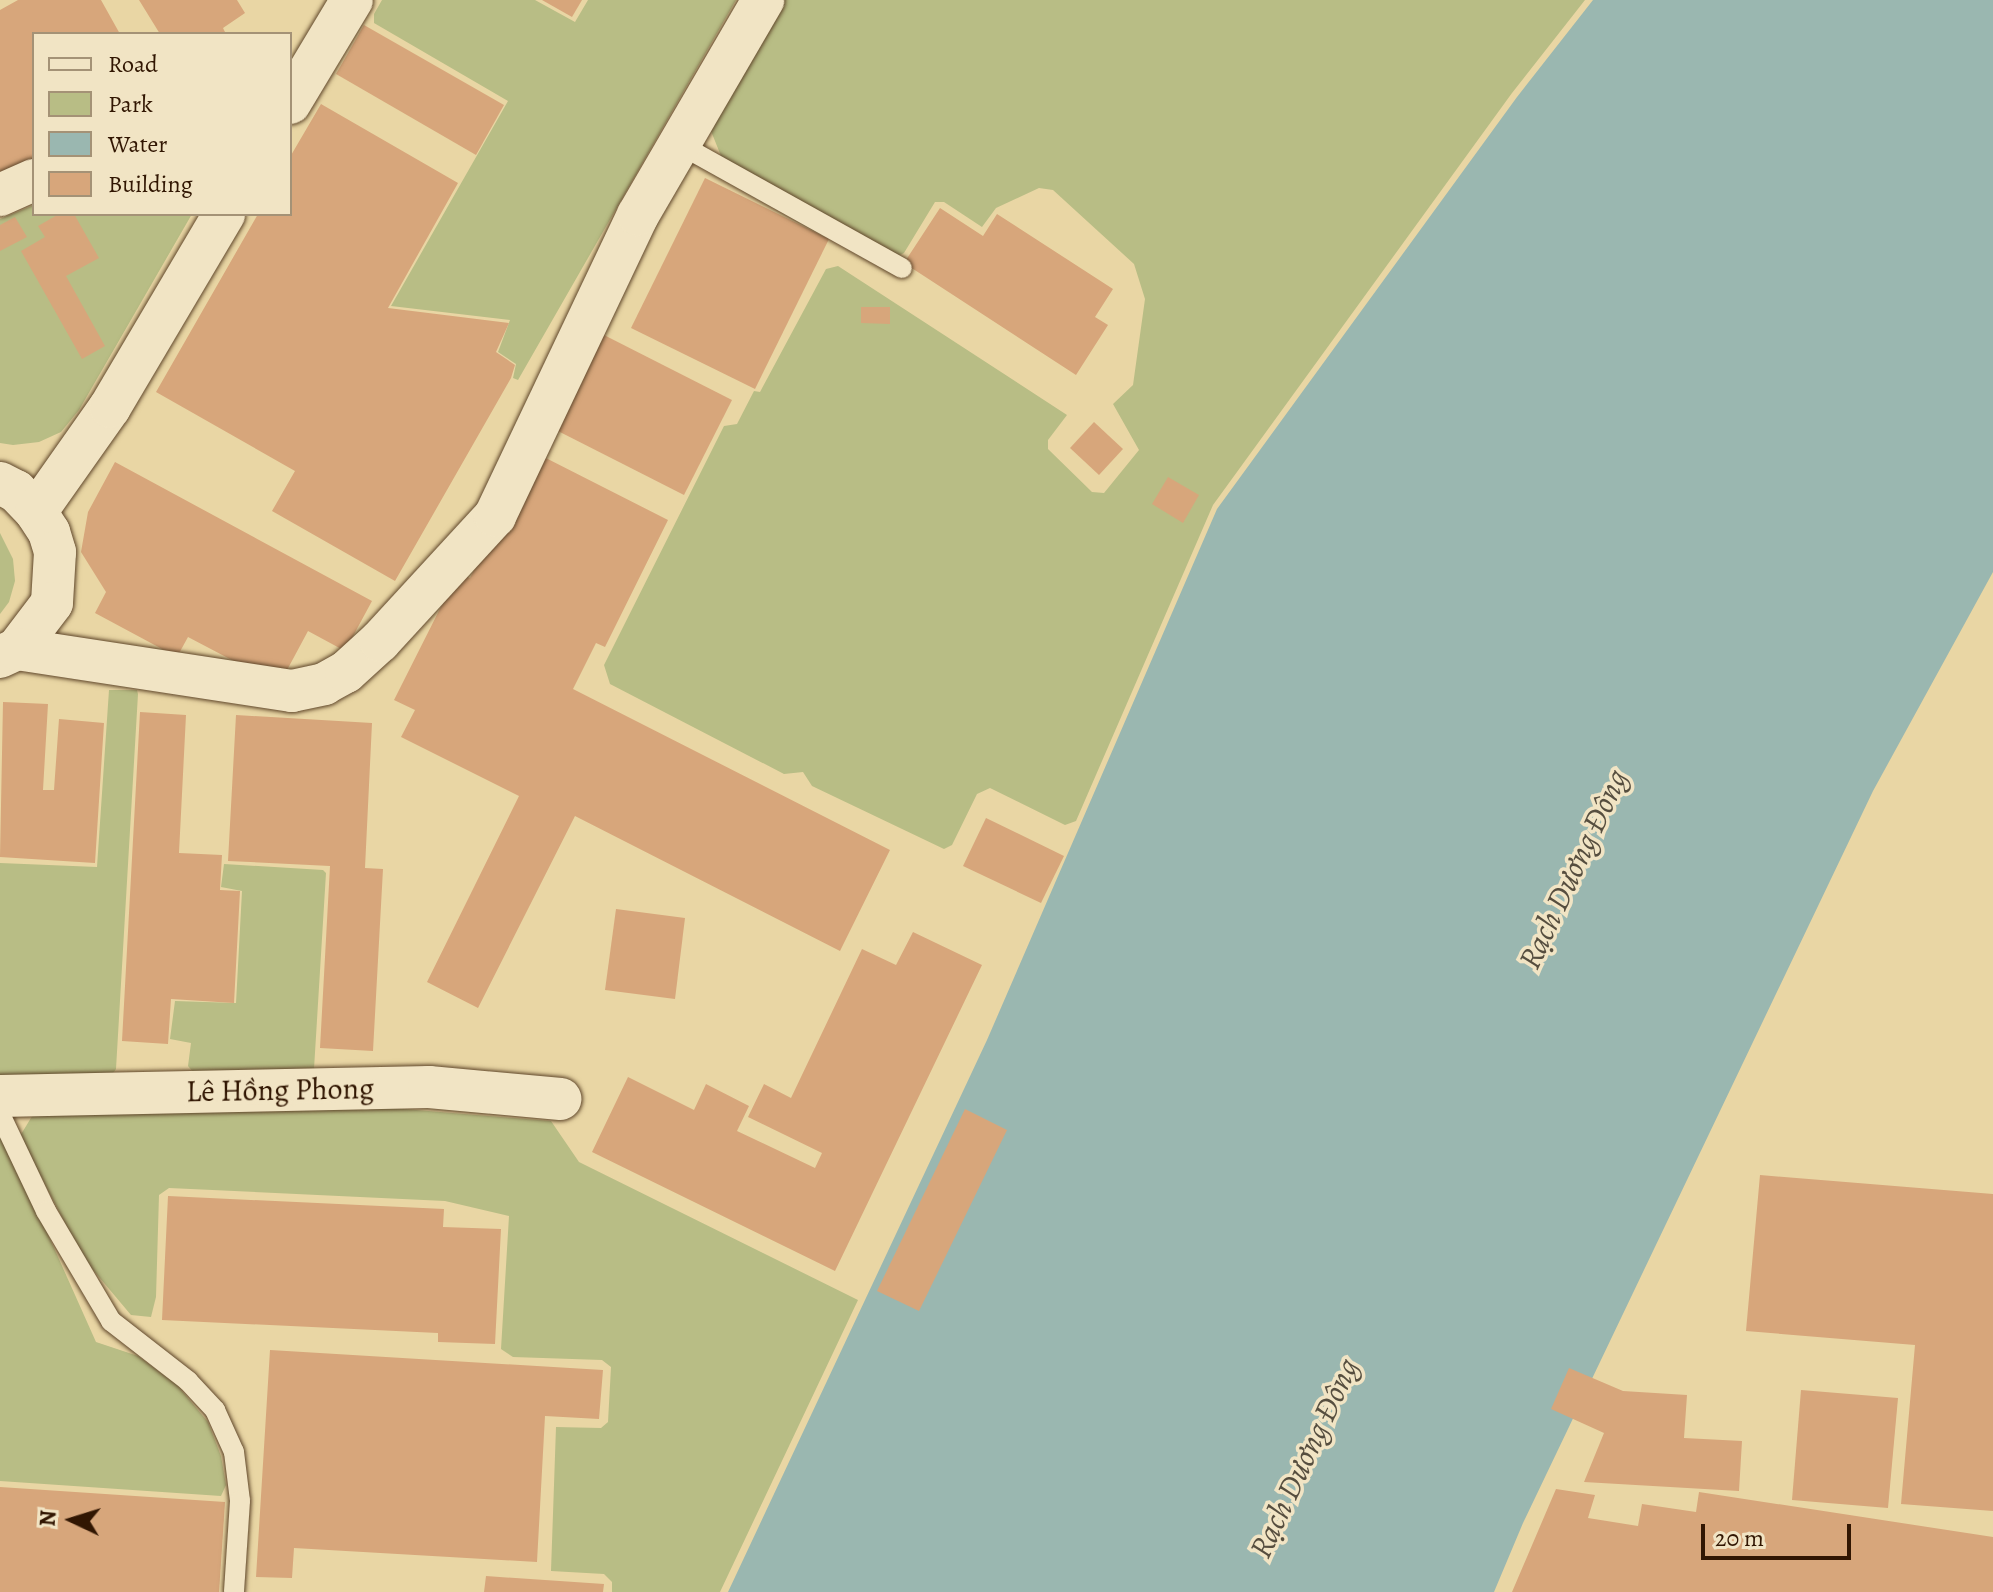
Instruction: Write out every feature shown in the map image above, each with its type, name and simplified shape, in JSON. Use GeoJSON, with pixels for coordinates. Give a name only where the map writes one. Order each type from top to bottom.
{"type":"FeatureCollection","features":[{"type":"Feature","properties":{"kind":"street"},"geometry":{"type":"LineString","coordinates":[[292,97],[306,57],[352,0]]}},
{"type":"Feature","properties":{"kind":"street"},"geometry":{"type":"LineString","coordinates":[[8,653],[292,691],[324,684],[346,672],[380,641],[495,516],[638,215],[763,0]]}},
{"type":"Feature","properties":{"kind":"street"},"geometry":{"type":"LineString","coordinates":[[0,195],[32,181]]}},
{"type":"Feature","properties":{"kind":"street"},"geometry":{"type":"LineString","coordinates":[[36,512],[110,407],[223,216]]}},
{"type":"Feature","properties":{"kind":"street"},"geometry":{"type":"LineString","coordinates":[[0,483],[16,491],[36,512],[49,532],[55,552],[52,603],[8,653]]}},
{"type":"Feature","properties":{"kind":"street","name":"Lê Hồng Phong"},"geometry":{"type":"LineString","coordinates":[[0,1096],[429,1087],[560,1099]]}},
{"type":"Feature","properties":{"kind":"lane"},"geometry":{"type":"LineString","coordinates":[[679,144],[902,268]]}},
{"type":"Feature","properties":{"kind":"lane"},"geometry":{"type":"LineString","coordinates":[[0,1114],[46,1211],[111,1321],[188,1381],[215,1410],[234,1452],[240,1501],[234,1592]]}},
{"type":"Feature","properties":{"kind":"green space"},"geometry":{"type":"Polygon","coordinates":[[[382,0],[535,0],[575,22],[588,0],[736,0],[518,380],[513,378],[516,364],[498,352],[510,320],[391,306],[508,101],[374,23],[374,14],[382,0]]]}},
{"type":"Feature","properties":{"kind":"green space"},"geometry":{"type":"Polygon","coordinates":[[[783,0],[1585,0],[1512,93],[1213,505],[1076,821],[1065,825],[990,788],[977,794],[952,845],[944,849],[812,786],[803,772],[784,774],[610,684],[604,665],[724,426],[737,424],[754,391],[760,392],[826,269],[838,266],[1067,415],[1048,440],[1048,449],[1092,492],[1104,493],[1139,450],[1113,404],[1133,385],[1145,299],[1134,264],[1053,190],[1039,188],[996,208],[982,227],[944,202],[935,202],[904,253],[896,257],[723,161],[711,131],[783,0]]]}},
{"type":"Feature","properties":{"kind":"green space"},"geometry":{"type":"Polygon","coordinates":[[[32,206],[32,216],[191,216],[79,410],[61,432],[39,442],[0,443],[0,219],[32,206]]]}},
{"type":"Feature","properties":{"kind":"green space"},"geometry":{"type":"Polygon","coordinates":[[[0,533],[13,559],[15,581],[9,602],[0,614],[0,533]]]}},
{"type":"Feature","properties":{"kind":"green space"},"geometry":{"type":"Polygon","coordinates":[[[109,690],[137,690],[138,694],[116,1069],[109,1079],[0,1081],[0,863],[97,867],[109,690]]]}},
{"type":"Feature","properties":{"kind":"green space"},"geometry":{"type":"Polygon","coordinates":[[[224,864],[323,870],[326,873],[314,1069],[194,1073],[188,1066],[191,1043],[170,1039],[175,1001],[236,1003],[242,891],[221,887],[224,864]]]}},
{"type":"Feature","properties":{"kind":"green space"},"geometry":{"type":"Polygon","coordinates":[[[392,1108],[551,1121],[579,1162],[858,1300],[720,1592],[612,1592],[612,1582],[604,1574],[551,1571],[556,1427],[601,1428],[608,1422],[611,1367],[602,1360],[513,1357],[501,1349],[509,1216],[445,1201],[169,1188],[159,1195],[156,1297],[151,1317],[131,1315],[83,1258],[20,1136],[34,1113],[392,1108]]]}},
{"type":"Feature","properties":{"kind":"green space"},"geometry":{"type":"Polygon","coordinates":[[[0,1127],[96,1342],[138,1356],[177,1385],[208,1422],[221,1456],[226,1485],[221,1496],[0,1481],[0,1127]]]}},
{"type":"Feature","properties":{"kind":"water","name":"Rạch Dương Đông"},"geometry":{"type":"Polygon","coordinates":[[[1593,0],[1993,0],[1993,572],[1873,791],[1523,1523],[1494,1592],[728,1592],[987,1040],[1217,509],[1517,97],[1593,0]]]}},
{"type":"Feature","properties":{"kind":"building"},"geometry":{"type":"Polygon","coordinates":[[[18,0],[101,0],[119,32],[32,32],[32,164],[0,182],[0,10],[18,0]]]}},
{"type":"Feature","properties":{"kind":"building"},"geometry":{"type":"Polygon","coordinates":[[[139,0],[237,0],[245,13],[223,28],[225,32],[159,32],[139,0]]]}},
{"type":"Feature","properties":{"kind":"building"},"geometry":{"type":"Polygon","coordinates":[[[542,0],[582,0],[572,17],[542,0]]]}},
{"type":"Feature","properties":{"kind":"building"},"geometry":{"type":"Polygon","coordinates":[[[364,25],[504,105],[476,155],[336,74],[364,25]]]}},
{"type":"Feature","properties":{"kind":"building"},"geometry":{"type":"Polygon","coordinates":[[[321,104],[458,183],[388,308],[509,323],[496,352],[515,365],[511,378],[395,581],[272,511],[295,471],[156,392],[257,216],[292,216],[292,154],[321,104]]]}},
{"type":"Feature","properties":{"kind":"building"},"geometry":{"type":"Polygon","coordinates":[[[705,178],[829,239],[755,389],[631,328],[705,178]]]}},
{"type":"Feature","properties":{"kind":"building"},"geometry":{"type":"Polygon","coordinates":[[[940,208],[983,236],[997,214],[1113,289],[1095,317],[1108,325],[1076,375],[904,263],[940,208]]]}},
{"type":"Feature","properties":{"kind":"building"},"geometry":{"type":"Polygon","coordinates":[[[56,216],[75,216],[99,258],[66,276],[105,346],[82,359],[21,251],[45,237],[38,226],[56,216]]]}},
{"type":"Feature","properties":{"kind":"building"},"geometry":{"type":"Polygon","coordinates":[[[15,217],[27,237],[0,251],[0,225],[15,217]]]}},
{"type":"Feature","properties":{"kind":"building"},"geometry":{"type":"Polygon","coordinates":[[[861,307],[890,307],[890,324],[861,323],[861,307]]]}},
{"type":"Feature","properties":{"kind":"building"},"geometry":{"type":"Polygon","coordinates":[[[602,334],[732,400],[684,495],[554,429],[602,334]]]}},
{"type":"Feature","properties":{"kind":"building"},"geometry":{"type":"Polygon","coordinates":[[[1094,422],[1123,449],[1099,475],[1070,448],[1094,422]]]}},
{"type":"Feature","properties":{"kind":"building"},"geometry":{"type":"Polygon","coordinates":[[[534,452],[668,520],[605,647],[596,643],[573,689],[890,850],[840,951],[575,816],[478,1008],[427,982],[519,796],[401,737],[415,710],[394,700],[458,573],[470,578],[534,452]]]}},
{"type":"Feature","properties":{"kind":"building"},"geometry":{"type":"Polygon","coordinates":[[[115,462],[372,601],[345,651],[308,631],[279,685],[188,637],[177,657],[95,613],[106,592],[81,552],[88,512],[115,462]]]}},
{"type":"Feature","properties":{"kind":"building"},"geometry":{"type":"Polygon","coordinates":[[[1168,477],[1199,495],[1183,523],[1152,504],[1168,477]]]}},
{"type":"Feature","properties":{"kind":"building"},"geometry":{"type":"Polygon","coordinates":[[[3,702],[48,704],[43,790],[54,790],[59,719],[104,723],[95,863],[0,857],[3,702]]]}},
{"type":"Feature","properties":{"kind":"building"},"geometry":{"type":"Polygon","coordinates":[[[140,712],[186,715],[179,853],[222,855],[220,890],[240,891],[234,1003],[171,999],[168,1044],[122,1041],[140,712]]]}},
{"type":"Feature","properties":{"kind":"building"},"geometry":{"type":"Polygon","coordinates":[[[236,715],[372,723],[365,868],[383,869],[373,1051],[320,1048],[330,866],[228,861],[236,715]]]}},
{"type":"Feature","properties":{"kind":"building"},"geometry":{"type":"Polygon","coordinates":[[[986,818],[1064,856],[1041,903],[963,866],[986,818]]]}},
{"type":"Feature","properties":{"kind":"building"},"geometry":{"type":"Polygon","coordinates":[[[616,909],[685,918],[675,999],[605,990],[616,909]]]}},
{"type":"Feature","properties":{"kind":"building"},"geometry":{"type":"Polygon","coordinates":[[[913,932],[982,965],[835,1271],[592,1152],[628,1077],[694,1110],[706,1084],[749,1106],[737,1131],[815,1168],[822,1153],[748,1117],[764,1084],[791,1098],[862,949],[896,965],[913,932]]]}},
{"type":"Feature","properties":{"kind":"building"},"geometry":{"type":"Polygon","coordinates":[[[965,1109],[1007,1130],[919,1311],[877,1291],[965,1109]]]}},
{"type":"Feature","properties":{"kind":"building"},"geometry":{"type":"Polygon","coordinates":[[[1760,1175],[1993,1194],[1993,1511],[1901,1504],[1915,1345],[1746,1331],[1760,1175]]]}},
{"type":"Feature","properties":{"kind":"building"},"geometry":{"type":"Polygon","coordinates":[[[168,1196],[444,1209],[443,1227],[501,1229],[495,1344],[438,1342],[438,1333],[162,1320],[168,1196]]]}},
{"type":"Feature","properties":{"kind":"building"},"geometry":{"type":"Polygon","coordinates":[[[270,1350],[603,1370],[599,1419],[545,1416],[537,1562],[294,1548],[292,1578],[256,1577],[270,1350]]]}},
{"type":"Feature","properties":{"kind":"building"},"geometry":{"type":"Polygon","coordinates":[[[1569,1368],[1623,1391],[1687,1395],[1684,1438],[1742,1441],[1739,1491],[1584,1482],[1604,1433],[1551,1409],[1569,1368]]]}},
{"type":"Feature","properties":{"kind":"building"},"geometry":{"type":"Polygon","coordinates":[[[1801,1390],[1898,1398],[1888,1508],[1792,1500],[1801,1390]]]}},
{"type":"Feature","properties":{"kind":"building"},"geometry":{"type":"Polygon","coordinates":[[[0,1487],[225,1502],[219,1592],[0,1592],[0,1487]]]}},
{"type":"Feature","properties":{"kind":"building"},"geometry":{"type":"Polygon","coordinates":[[[1556,1489],[1595,1495],[1588,1518],[1638,1526],[1642,1504],[1696,1512],[1699,1492],[1993,1537],[1993,1592],[1512,1592],[1556,1489]]]}},
{"type":"Feature","properties":{"kind":"building"},"geometry":{"type":"Polygon","coordinates":[[[486,1576],[604,1584],[603,1592],[484,1592],[486,1576]]]}}]}
